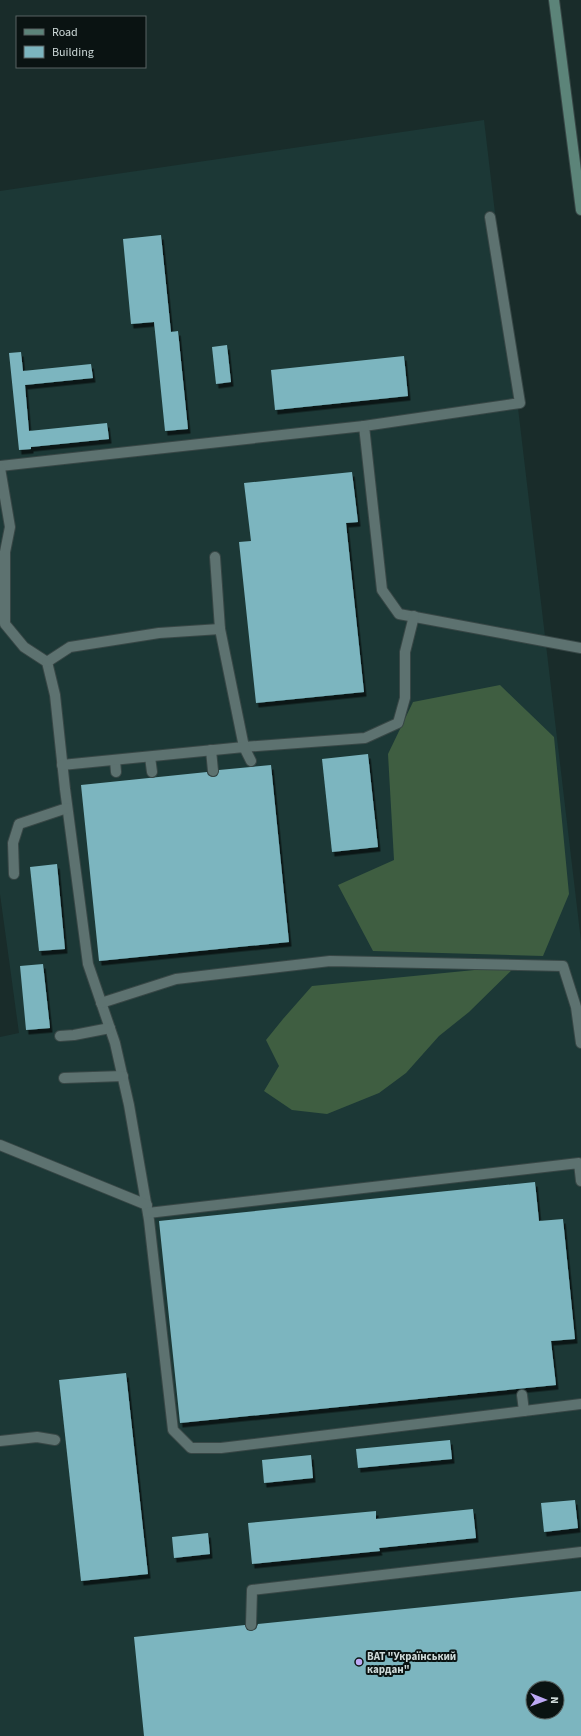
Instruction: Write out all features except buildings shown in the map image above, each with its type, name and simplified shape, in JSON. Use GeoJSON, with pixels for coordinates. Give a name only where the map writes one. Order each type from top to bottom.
{"type":"FeatureCollection","features":[{"type":"Feature","properties":{"kind":"street"},"geometry":{"type":"LineString","coordinates":[[554,0],[581,210]]}},
{"type":"Feature","properties":{"kind":"street"},"geometry":{"type":"LineString","coordinates":[[490,217],[520,403],[364,426],[0,467],[10,527],[5,552],[5,624],[24,647],[47,662],[55,695],[67,808],[88,964],[115,1043],[123,1076],[148,1209],[173,1430],[191,1448],[221,1448],[581,1404]]}},
{"type":"Feature","properties":{"kind":"street"},"geometry":{"type":"LineString","coordinates":[[364,426],[382,590],[399,614],[581,648]]}},
{"type":"Feature","properties":{"kind":"street"},"geometry":{"type":"LineString","coordinates":[[215,557],[220,629],[244,747],[251,761]]}},
{"type":"Feature","properties":{"kind":"street"},"geometry":{"type":"LineString","coordinates":[[62,766],[150,758],[211,750],[365,738],[398,723],[406,698],[404,652],[414,616]]}},
{"type":"Feature","properties":{"kind":"street"},"geometry":{"type":"LineString","coordinates":[[47,662],[70,647],[159,633],[220,629]]}},
{"type":"Feature","properties":{"kind":"street"},"geometry":{"type":"LineString","coordinates":[[211,750],[213,771]]}},
{"type":"Feature","properties":{"kind":"street"},"geometry":{"type":"LineString","coordinates":[[150,758],[152,772]]}},
{"type":"Feature","properties":{"kind":"street"},"geometry":{"type":"LineString","coordinates":[[115,760],[116,772]]}},
{"type":"Feature","properties":{"kind":"street"},"geometry":{"type":"LineString","coordinates":[[14,874],[13,842],[19,824],[67,808]]}},
{"type":"Feature","properties":{"kind":"street"},"geometry":{"type":"LineString","coordinates":[[101,1003],[176,979],[330,961],[563,966],[576,1007],[581,1043]]}},
{"type":"Feature","properties":{"kind":"street"},"geometry":{"type":"LineString","coordinates":[[60,1036],[74,1035],[110,1028]]}},
{"type":"Feature","properties":{"kind":"street"},"geometry":{"type":"LineString","coordinates":[[64,1078],[123,1076]]}},
{"type":"Feature","properties":{"kind":"street"},"geometry":{"type":"LineString","coordinates":[[0,1146],[148,1209],[580,1160],[581,1181]]}},
{"type":"Feature","properties":{"kind":"street"},"geometry":{"type":"LineString","coordinates":[[522,1396],[524,1411]]}},
{"type":"Feature","properties":{"kind":"street"},"geometry":{"type":"LineString","coordinates":[[0,1441],[37,1437],[55,1440]]}},
{"type":"Feature","properties":{"kind":"street"},"geometry":{"type":"LineString","coordinates":[[251,1625],[252,1590],[581,1552]]}},
{"type":"Feature","properties":{"kind":"shaded area"},"geometry":{"type":"Polygon","coordinates":[[[484,120],[581,941],[581,1736],[0,1736],[0,1037],[19,1033],[0,894],[0,191],[484,120]]]}},
{"type":"Feature","properties":{"kind":"green space"},"geometry":{"type":"Polygon","coordinates":[[[500,685],[554,737],[569,894],[543,956],[373,951],[338,885],[394,860],[388,754],[413,702],[500,685]]]}},
{"type":"Feature","properties":{"kind":"green space"},"geometry":{"type":"Polygon","coordinates":[[[516,966],[469,1012],[439,1036],[406,1073],[379,1093],[327,1114],[292,1110],[264,1091],[279,1066],[266,1040],[312,986],[516,966]]]}},
{"type":"Feature","properties":{"kind":"place","name":"ВАТ \"Український кардан\""},"geometry":{"type":"Point","coordinates":[359,1662]}}]}
